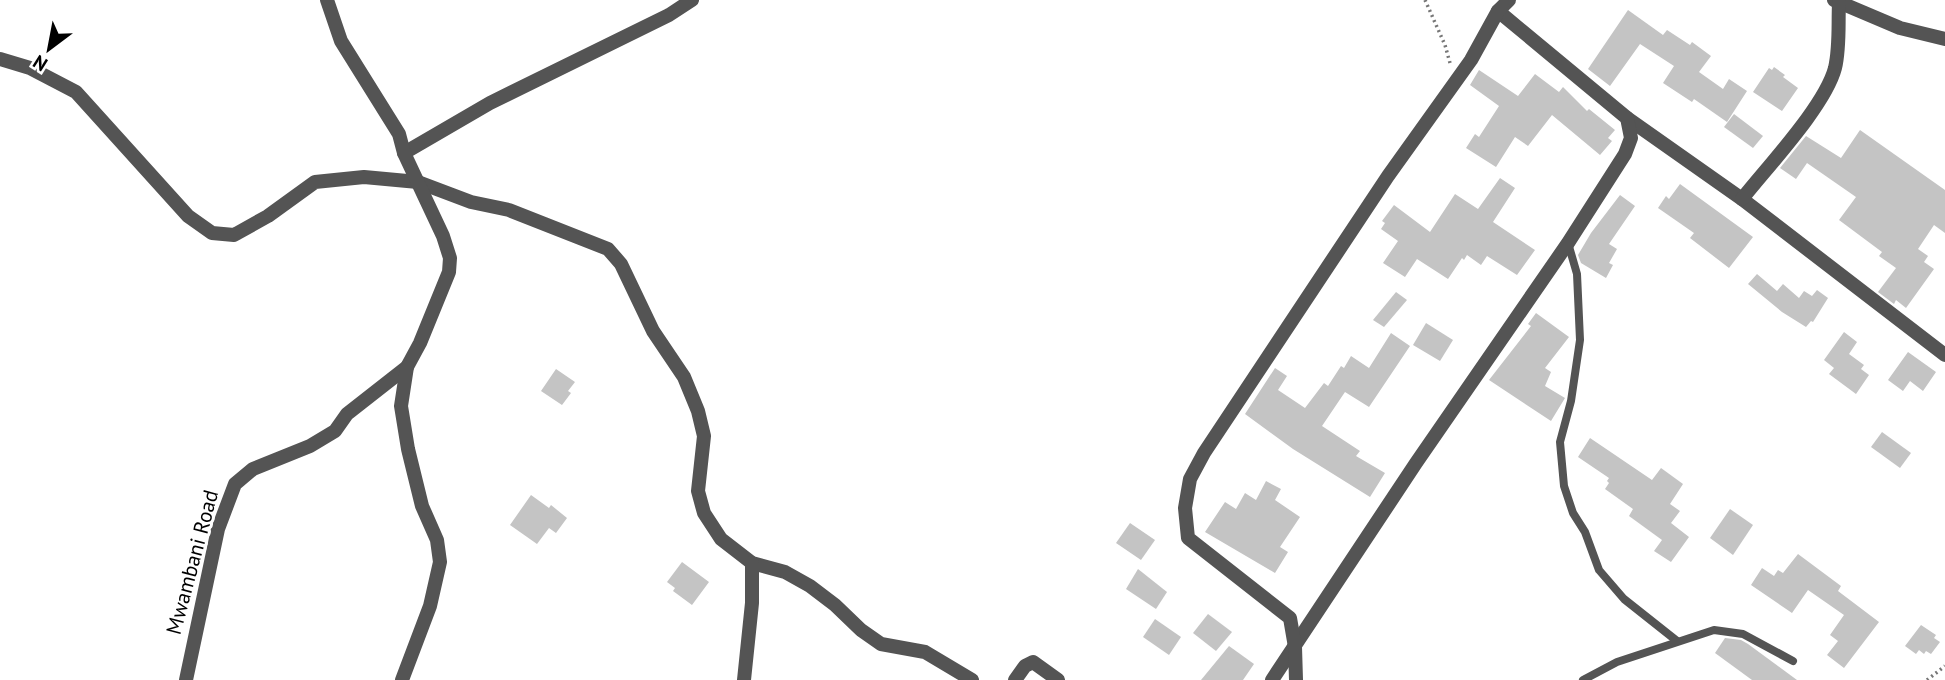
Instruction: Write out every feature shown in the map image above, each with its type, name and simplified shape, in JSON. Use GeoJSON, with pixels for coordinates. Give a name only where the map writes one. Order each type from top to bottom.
{"type":"FeatureCollection","features":[{"type":"Feature","properties":{"kind":"street","name":"Mwambani Road"},"geometry":{"type":"LineString","coordinates":[[186,680],[218,529],[235,484],[253,469],[310,446],[335,432],[347,414],[407,367],[421,343],[444,288],[450,258],[443,236],[404,153],[398,134],[341,41],[327,0]]}},
{"type":"Feature","properties":{"kind":"street"},"geometry":{"type":"LineString","coordinates":[[404,153],[490,103],[669,15],[692,0]]}},
{"type":"Feature","properties":{"kind":"street"},"geometry":{"type":"LineString","coordinates":[[1296,680],[1295,647],[1290,618],[1188,538],[1185,508],[1190,479],[1225,419],[1388,176],[1471,60],[1497,11],[1508,0]]}},
{"type":"Feature","properties":{"kind":"street"},"geometry":{"type":"LineString","coordinates":[[1742,199],[1811,112],[1825,90],[1835,68],[1837,2],[1900,28],[1945,39]]}},
{"type":"Feature","properties":{"kind":"street"},"geometry":{"type":"LineString","coordinates":[[1497,11],[1628,118],[1742,199],[1945,355]]}},
{"type":"Feature","properties":{"kind":"street"},"geometry":{"type":"LineString","coordinates":[[0,59],[30,68],[76,92],[188,216],[212,233],[234,235],[268,216],[310,184],[320,180],[364,177],[418,182],[471,202],[509,210],[608,249],[621,264],[653,331],[684,377],[698,411],[704,436],[698,491],[704,513],[721,539],[752,563],[785,572],[810,586],[881,644],[925,652],[972,680]]}},
{"type":"Feature","properties":{"kind":"street"},"geometry":{"type":"LineString","coordinates":[[1272,680],[1626,154],[1631,138],[1628,118]]}},
{"type":"Feature","properties":{"kind":"street"},"geometry":{"type":"LineString","coordinates":[[402,680],[430,606],[440,562],[437,540],[424,510],[408,449],[401,405],[407,367]]}},
{"type":"Feature","properties":{"kind":"street"},"geometry":{"type":"LineString","coordinates":[[744,680],[752,603],[752,563]]}},
{"type":"Feature","properties":{"kind":"street"},"geometry":{"type":"LineString","coordinates":[[1015,680],[1025,666],[1033,662],[1058,680]]}},
{"type":"Feature","properties":{"kind":"lane"},"geometry":{"type":"LineString","coordinates":[[1568,243],[1577,274],[1580,340],[1571,401],[1560,442],[1564,486],[1599,570],[1623,599],[1677,641]]}},
{"type":"Feature","properties":{"kind":"lane"},"geometry":{"type":"LineString","coordinates":[[1583,680],[1617,662],[1714,630],[1743,634],[1793,661]]}},
{"type":"Feature","properties":{"kind":"path"},"geometry":{"type":"LineString","coordinates":[[1425,0],[1445,45],[1455,83]]}},
{"type":"Feature","properties":{"kind":"path"},"geometry":{"type":"LineString","coordinates":[[1927,680],[1945,666]]}},
{"type":"Feature","properties":{"kind":"building"},"geometry":{"type":"Polygon","coordinates":[[[1628,10],[1663,35],[1667,30],[1690,45],[1692,42],[1711,56],[1699,72],[1723,89],[1729,79],[1747,91],[1727,122],[1694,99],[1692,102],[1663,83],[1674,66],[1640,44],[1610,86],[1588,69],[1628,10]]]}},
{"type":"Feature","properties":{"kind":"building"},"geometry":{"type":"Polygon","coordinates":[[[1774,67],[1798,88],[1782,111],[1753,92],[1769,68],[1772,70],[1774,67]]]}},
{"type":"Feature","properties":{"kind":"building"},"geometry":{"type":"Polygon","coordinates":[[[1479,70],[1518,96],[1535,74],[1559,92],[1563,87],[1587,111],[1589,109],[1615,130],[1608,138],[1612,141],[1600,155],[1552,115],[1528,146],[1515,137],[1496,167],[1466,148],[1475,134],[1479,137],[1499,106],[1470,85],[1479,70]]]}},
{"type":"Feature","properties":{"kind":"building"},"geometry":{"type":"Polygon","coordinates":[[[1734,114],[1763,136],[1753,148],[1724,127],[1734,114]]]}},
{"type":"Feature","properties":{"kind":"building"},"geometry":{"type":"Polygon","coordinates":[[[1860,130],[1945,190],[1945,233],[1934,225],[1918,249],[1928,256],[1924,262],[1934,269],[1906,308],[1896,300],[1894,304],[1878,292],[1896,268],[1879,256],[1882,252],[1839,220],[1856,197],[1807,163],[1796,179],[1780,168],[1806,136],[1841,158],[1860,130]]]}},
{"type":"Feature","properties":{"kind":"building"},"geometry":{"type":"Polygon","coordinates":[[[1500,178],[1515,188],[1493,222],[1535,250],[1517,275],[1487,256],[1481,265],[1467,255],[1448,279],[1417,259],[1405,277],[1383,263],[1398,241],[1381,229],[1385,223],[1382,221],[1394,205],[1430,232],[1455,194],[1478,209],[1500,178]]]}},
{"type":"Feature","properties":{"kind":"building"},"geometry":{"type":"Polygon","coordinates":[[[1680,184],[1753,237],[1729,268],[1690,238],[1694,233],[1658,208],[1666,196],[1669,199],[1680,184]]]}},
{"type":"Feature","properties":{"kind":"building"},"geometry":{"type":"Polygon","coordinates":[[[1620,195],[1635,206],[1609,244],[1617,249],[1609,263],[1613,265],[1606,278],[1581,263],[1578,255],[1620,195]]]}},
{"type":"Feature","properties":{"kind":"building"},"geometry":{"type":"Polygon","coordinates":[[[1757,274],[1777,291],[1783,284],[1799,298],[1804,291],[1812,296],[1817,290],[1828,298],[1813,322],[1806,327],[1782,312],[1748,284],[1757,274]]]}},
{"type":"Feature","properties":{"kind":"building"},"geometry":{"type":"Polygon","coordinates":[[[1396,292],[1407,300],[1384,327],[1373,320],[1396,292]]]}},
{"type":"Feature","properties":{"kind":"building"},"geometry":{"type":"Polygon","coordinates":[[[1536,313],[1569,337],[1545,368],[1551,372],[1545,386],[1565,398],[1551,421],[1489,380],[1531,326],[1528,324],[1536,313]]]}},
{"type":"Feature","properties":{"kind":"building"},"geometry":{"type":"Polygon","coordinates":[[[1426,323],[1453,340],[1440,361],[1413,345],[1426,323]]]}},
{"type":"Feature","properties":{"kind":"building"},"geometry":{"type":"Polygon","coordinates":[[[1844,332],[1857,342],[1849,354],[1864,365],[1861,369],[1869,375],[1856,394],[1829,374],[1834,368],[1824,360],[1844,332]]]}},
{"type":"Feature","properties":{"kind":"building"},"geometry":{"type":"Polygon","coordinates":[[[1391,333],[1410,346],[1369,407],[1345,392],[1322,426],[1360,451],[1356,456],[1385,473],[1370,497],[1293,449],[1245,414],[1275,368],[1287,376],[1278,390],[1305,408],[1324,383],[1328,386],[1341,366],[1344,368],[1351,356],[1369,368],[1391,333]]]}},
{"type":"Feature","properties":{"kind":"building"},"geometry":{"type":"Polygon","coordinates":[[[1908,352],[1936,372],[1923,391],[1910,381],[1903,391],[1888,380],[1908,352]]]}},
{"type":"Feature","properties":{"kind":"building"},"geometry":{"type":"Polygon","coordinates":[[[556,369],[575,382],[562,405],[541,391],[556,369]]]}},
{"type":"Feature","properties":{"kind":"building"},"geometry":{"type":"Polygon","coordinates":[[[1882,432],[1911,453],[1900,468],[1871,447],[1882,432]]]}},
{"type":"Feature","properties":{"kind":"building"},"geometry":{"type":"Polygon","coordinates":[[[1590,438],[1652,480],[1661,468],[1683,484],[1670,504],[1680,511],[1671,523],[1689,537],[1671,562],[1654,551],[1662,540],[1629,516],[1633,509],[1605,489],[1609,478],[1578,457],[1590,438]]]}},
{"type":"Feature","properties":{"kind":"building"},"geometry":{"type":"Polygon","coordinates":[[[1266,481],[1281,489],[1275,500],[1300,517],[1280,547],[1288,552],[1275,573],[1205,532],[1225,502],[1236,509],[1245,493],[1256,500],[1266,481]]]}},
{"type":"Feature","properties":{"kind":"building"},"geometry":{"type":"Polygon","coordinates":[[[531,495],[549,508],[551,505],[567,518],[556,533],[549,528],[537,544],[510,525],[531,495]]]}},
{"type":"Feature","properties":{"kind":"building"},"geometry":{"type":"Polygon","coordinates":[[[1730,509],[1753,525],[1733,555],[1710,538],[1730,509]]]}},
{"type":"Feature","properties":{"kind":"building"},"geometry":{"type":"Polygon","coordinates":[[[1130,523],[1155,540],[1141,560],[1116,543],[1130,523]]]}},
{"type":"Feature","properties":{"kind":"building"},"geometry":{"type":"Polygon","coordinates":[[[1798,554],[1841,586],[1838,591],[1879,622],[1844,668],[1827,655],[1838,641],[1830,635],[1844,615],[1808,590],[1792,613],[1751,585],[1762,568],[1774,576],[1778,570],[1783,573],[1798,554]]]}},
{"type":"Feature","properties":{"kind":"building"},"geometry":{"type":"Polygon","coordinates":[[[682,562],[709,582],[692,605],[673,591],[675,588],[667,582],[682,562]]]}},
{"type":"Feature","properties":{"kind":"building"},"geometry":{"type":"Polygon","coordinates":[[[1138,569],[1167,592],[1156,609],[1126,589],[1138,569]]]}},
{"type":"Feature","properties":{"kind":"building"},"geometry":{"type":"Polygon","coordinates":[[[1208,614],[1232,632],[1216,651],[1193,633],[1208,614]]]}},
{"type":"Feature","properties":{"kind":"building"},"geometry":{"type":"Polygon","coordinates":[[[1155,619],[1181,637],[1169,655],[1143,637],[1155,619]]]}},
{"type":"Feature","properties":{"kind":"building"},"geometry":{"type":"Polygon","coordinates":[[[1921,625],[1936,635],[1934,638],[1940,642],[1931,654],[1926,651],[1924,654],[1919,650],[1916,654],[1905,646],[1921,625]]]}},
{"type":"Feature","properties":{"kind":"building"},"geometry":{"type":"Polygon","coordinates":[[[1725,638],[1741,640],[1748,644],[1797,680],[1752,680],[1715,653],[1725,638]]]}},
{"type":"Feature","properties":{"kind":"building"},"geometry":{"type":"Polygon","coordinates":[[[1229,646],[1254,664],[1243,680],[1201,680],[1229,646]]]}}]}
